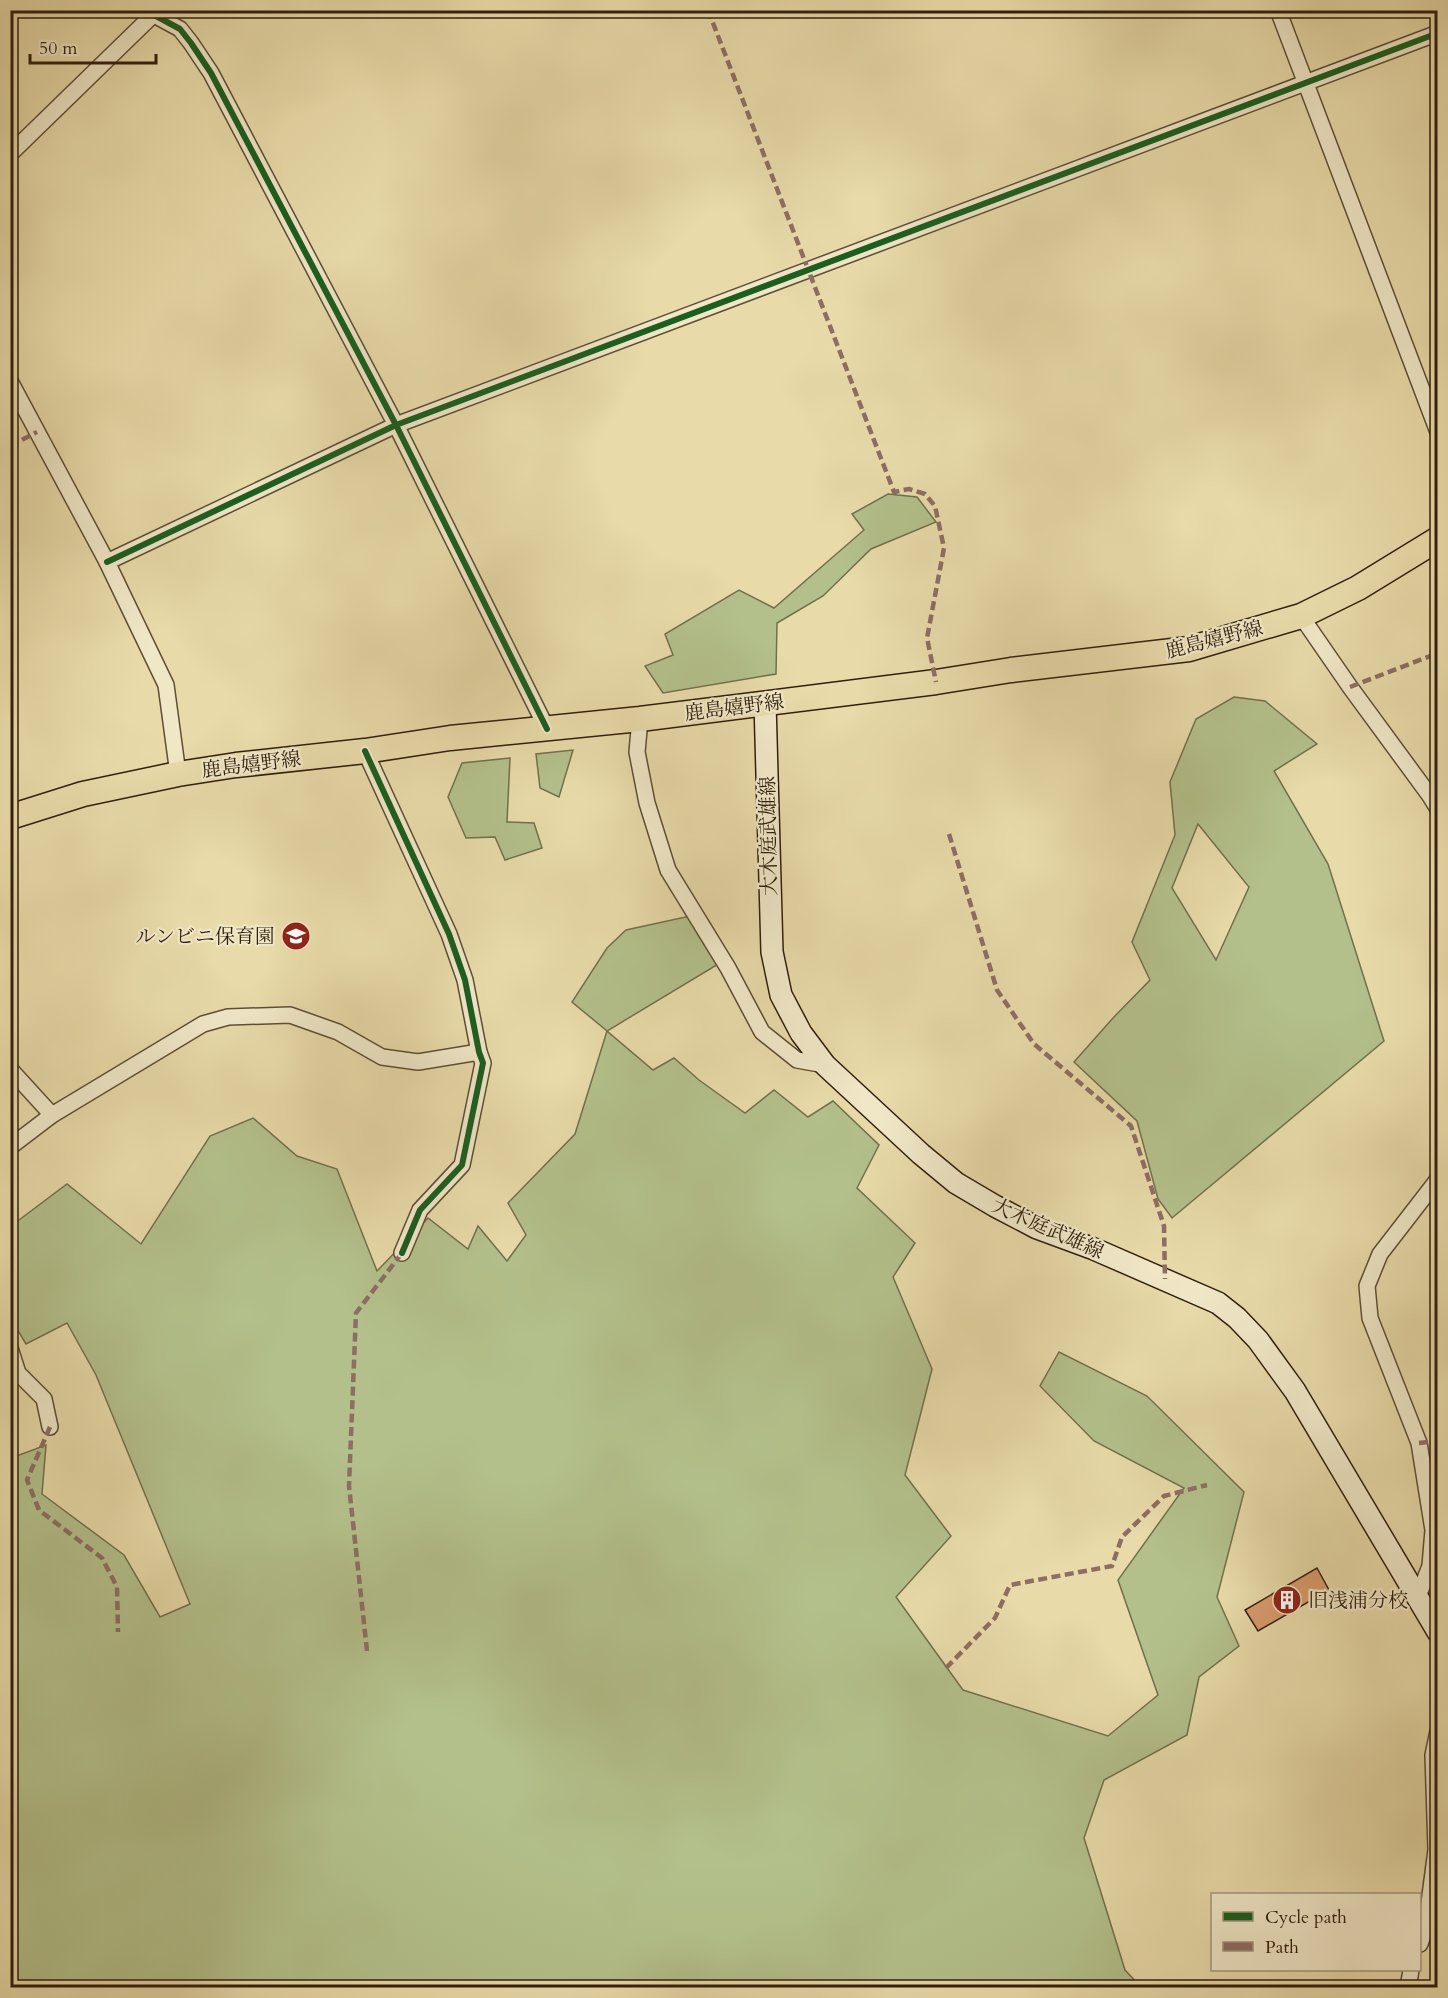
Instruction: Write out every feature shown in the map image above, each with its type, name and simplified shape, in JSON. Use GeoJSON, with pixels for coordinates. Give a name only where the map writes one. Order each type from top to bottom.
{"type":"FeatureCollection","features":[{"type":"Feature","properties":{"kind":"main road","name":"鹿島嬉野線"},"geometry":{"type":"LineString","coordinates":[[10,818],[83,794],[178,774],[236,765],[365,751],[450,738],[640,719],[1189,649],[1301,616],[1358,588],[1437,539]]}},
{"type":"Feature","properties":{"kind":"main road","name":"大木庭武雄線"},"geometry":{"type":"LineString","coordinates":[[765,703],[771,952],[781,995],[801,1033],[825,1065],[921,1154],[956,1183],[1037,1228],[1189,1289],[1218,1303],[1237,1318],[1275,1360],[1295,1391],[1437,1632]]}},
{"type":"Feature","properties":{"kind":"street"},"geometry":{"type":"LineString","coordinates":[[1278,10],[1437,432]]}},
{"type":"Feature","properties":{"kind":"street"},"geometry":{"type":"LineString","coordinates":[[10,154],[152,12],[180,29],[211,73],[396,425],[547,729]]}},
{"type":"Feature","properties":{"kind":"street"},"geometry":{"type":"LineString","coordinates":[[106,562],[396,425],[1437,33]]}},
{"type":"Feature","properties":{"kind":"street"},"geometry":{"type":"LineString","coordinates":[[10,381],[106,562],[166,685],[178,774]]}},
{"type":"Feature","properties":{"kind":"street"},"geometry":{"type":"LineString","coordinates":[[1301,616],[1437,809]]}},
{"type":"Feature","properties":{"kind":"street"},"geometry":{"type":"LineString","coordinates":[[640,719],[638,752],[647,803],[668,870],[728,968],[762,1032],[797,1060],[825,1065]]}},
{"type":"Feature","properties":{"kind":"street"},"geometry":{"type":"LineString","coordinates":[[365,751],[449,934],[465,980],[483,1063],[462,1165],[420,1210],[402,1253]]}},
{"type":"Feature","properties":{"kind":"street"},"geometry":{"type":"LineString","coordinates":[[10,1147],[52,1115],[203,1024],[228,1017],[290,1015],[338,1032],[382,1057],[418,1062],[479,1052]]}},
{"type":"Feature","properties":{"kind":"street"},"geometry":{"type":"LineString","coordinates":[[10,1069],[52,1115]]}},
{"type":"Feature","properties":{"kind":"street"},"geometry":{"type":"LineString","coordinates":[[1417,1599],[1430,1566],[1433,1530],[1419,1443],[1370,1318],[1367,1286],[1380,1254],[1437,1179]]}},
{"type":"Feature","properties":{"kind":"street"},"geometry":{"type":"LineString","coordinates":[[10,1348],[18,1373],[44,1399],[50,1427]]}},
{"type":"Feature","properties":{"kind":"street"},"geometry":{"type":"LineString","coordinates":[[1421,1939],[1426,1926],[1436,1850],[1433,1755],[1437,1731]]}},
{"type":"Feature","properties":{"kind":"street"},"geometry":{"type":"LineString","coordinates":[[1408,1988],[1411,1971]]}},
{"type":"Feature","properties":{"kind":"green space"},"geometry":{"type":"Polygon","coordinates":[[[888,494],[917,497],[936,522],[871,549],[823,596],[777,623],[776,674],[663,693],[645,666],[673,655],[665,634],[739,590],[774,608],[864,530],[852,514],[888,494]]]}},
{"type":"Feature","properties":{"kind":"green space"},"geometry":{"type":"Polygon","coordinates":[[[1234,697],[1265,701],[1317,744],[1274,771],[1328,864],[1384,1041],[1172,1218],[1158,1199],[1137,1121],[1074,1062],[1150,980],[1132,942],[1175,835],[1170,782],[1196,719],[1234,697]],[[1198,824],[1172,888],[1216,960],[1249,887],[1198,824]]]}},
{"type":"Feature","properties":{"kind":"green space"},"geometry":{"type":"Polygon","coordinates":[[[573,750],[559,797],[540,788],[536,754],[573,750]]]}},
{"type":"Feature","properties":{"kind":"green space"},"geometry":{"type":"Polygon","coordinates":[[[510,758],[507,822],[534,823],[542,848],[505,860],[495,837],[466,838],[448,797],[462,763],[510,758]]]}},
{"type":"Feature","properties":{"kind":"green space"},"geometry":{"type":"Polygon","coordinates":[[[690,916],[720,963],[607,1031],[572,1002],[607,948],[626,930],[690,916]]]}},
{"type":"Feature","properties":{"kind":"green space"},"geometry":{"type":"Polygon","coordinates":[[[607,1031],[653,1070],[674,1058],[699,1080],[745,1113],[774,1090],[808,1117],[833,1101],[879,1145],[857,1188],[915,1243],[893,1277],[932,1369],[905,1475],[951,1536],[896,1597],[963,1690],[1108,1736],[1158,1695],[1118,1580],[1184,1488],[1094,1441],[1040,1386],[1059,1352],[1147,1396],[1244,1492],[1217,1597],[1239,1646],[1199,1677],[1187,1735],[1104,1780],[1084,1838],[1125,1970],[1141,1987],[11,1987],[11,1458],[46,1445],[42,1494],[124,1555],[160,1617],[190,1604],[96,1375],[67,1323],[26,1344],[11,1319],[11,1226],[67,1184],[141,1244],[210,1136],[253,1118],[297,1156],[337,1169],[377,1271],[428,1218],[468,1249],[478,1226],[507,1261],[526,1235],[508,1203],[575,1134],[607,1031]]]}},
{"type":"Feature","properties":{"kind":"building","name":"旧浅浦分校"},"geometry":{"type":"Polygon","coordinates":[[[1317,1568],[1329,1590],[1258,1631],[1245,1610],[1317,1568]]]}},
{"type":"Feature","properties":{"kind":"marked path"},"geometry":{"type":"LineString","coordinates":[[708,10],[894,492],[909,489],[925,494],[935,506],[944,548],[927,638],[936,682]]}},
{"type":"Feature","properties":{"kind":"marked path"},"geometry":{"type":"LineString","coordinates":[[10,446],[37,432]]}},
{"type":"Feature","properties":{"kind":"marked path"},"geometry":{"type":"LineString","coordinates":[[1350,687],[1438,653]]}},
{"type":"Feature","properties":{"kind":"marked path"},"geometry":{"type":"LineString","coordinates":[[949,834],[997,990],[1034,1044],[1131,1126],[1164,1226],[1165,1279]]}},
{"type":"Feature","properties":{"kind":"marked path"},"geometry":{"type":"LineString","coordinates":[[367,1651],[349,1486],[356,1313],[402,1253]]}},
{"type":"Feature","properties":{"kind":"marked path"},"geometry":{"type":"LineString","coordinates":[[50,1427],[27,1480],[39,1510],[102,1558],[117,1587],[118,1632]]}},
{"type":"Feature","properties":{"kind":"marked path"},"geometry":{"type":"LineString","coordinates":[[1419,1443],[1438,1441]]}},
{"type":"Feature","properties":{"kind":"marked path"},"geometry":{"type":"LineString","coordinates":[[946,1668],[995,1618],[1010,1585],[1112,1566],[1122,1537],[1164,1496],[1207,1485]]}},
{"type":"Feature","properties":{"kind":"cycle path"},"geometry":{"type":"LineString","coordinates":[[145,10],[180,29],[211,73],[396,425],[547,729]]}},
{"type":"Feature","properties":{"kind":"cycle path"},"geometry":{"type":"LineString","coordinates":[[107,562],[396,425],[1438,33]]}},
{"type":"Feature","properties":{"kind":"cycle path"},"geometry":{"type":"LineString","coordinates":[[365,751],[449,934],[465,980],[483,1063],[462,1165],[420,1210],[402,1253]]}},
{"type":"Feature","properties":{"kind":"place","name":"ルンビニ保育園"},"geometry":{"type":"Point","coordinates":[296,936]}},
{"type":"Feature","properties":{"kind":"place","name":"旧浅浦分校"},"geometry":{"type":"Point","coordinates":[1287,1600]}}]}
